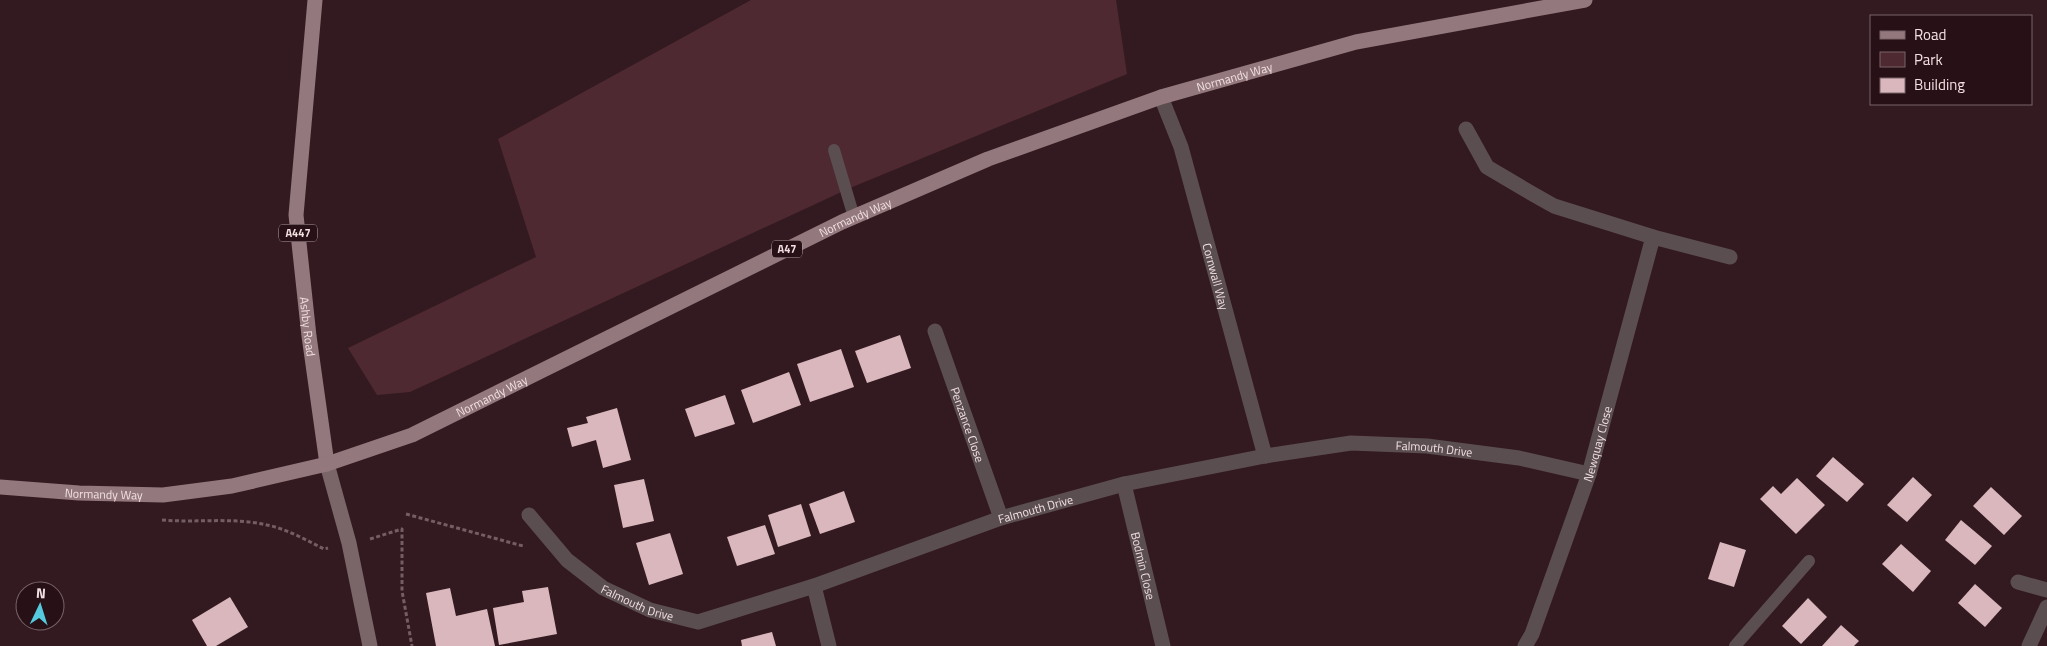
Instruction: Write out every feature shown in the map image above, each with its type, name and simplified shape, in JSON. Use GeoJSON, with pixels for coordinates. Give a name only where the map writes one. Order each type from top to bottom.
{"type":"FeatureCollection","features":[{"type":"Feature","properties":{"kind":"main road","name":"Ashby Road"},"geometry":{"type":"LineString","coordinates":[[314,0],[296,216],[309,336],[327,464],[349,543],[370,646]]}},
{"type":"Feature","properties":{"kind":"main road","name":"Normandy Way"},"geometry":{"type":"LineString","coordinates":[[0,488],[79,494],[163,495],[232,486],[327,464],[412,435],[854,217],[988,159],[1161,97],[1356,42],[1585,0]]}},
{"type":"Feature","properties":{"kind":"street","name":"Cornwall Way"},"geometry":{"type":"LineString","coordinates":[[1161,97],[1181,147],[1264,456]]}},
{"type":"Feature","properties":{"kind":"street"},"geometry":{"type":"LineString","coordinates":[[1466,129],[1487,167],[1554,206],[1653,237],[1730,257]]}},
{"type":"Feature","properties":{"kind":"street","name":"Newquay Close"},"geometry":{"type":"LineString","coordinates":[[1525,646],[1532,634],[1589,474],[1653,237]]}},
{"type":"Feature","properties":{"kind":"street","name":"Penzance Close"},"geometry":{"type":"LineString","coordinates":[[935,331],[1001,518]]}},
{"type":"Feature","properties":{"kind":"street","name":"Falmouth Drive"},"geometry":{"type":"LineString","coordinates":[[529,515],[567,560],[603,588],[650,610],[698,622],[814,586],[1001,518],[1124,484],[1264,456],[1351,443],[1427,446],[1519,458],[1589,474]]}},
{"type":"Feature","properties":{"kind":"street","name":"Bodmin Close"},"geometry":{"type":"LineString","coordinates":[[1124,484],[1163,646]]}},
{"type":"Feature","properties":{"kind":"street"},"geometry":{"type":"LineString","coordinates":[[2018,582],[2047,590]]}},
{"type":"Feature","properties":{"kind":"street"},"geometry":{"type":"LineString","coordinates":[[814,586],[829,646]]}},
{"type":"Feature","properties":{"kind":"street"},"geometry":{"type":"LineString","coordinates":[[2029,646],[2047,607]]}},
{"type":"Feature","properties":{"kind":"lane"},"geometry":{"type":"LineString","coordinates":[[834,150],[854,217]]}},
{"type":"Feature","properties":{"kind":"lane"},"geometry":{"type":"LineString","coordinates":[[1735,646],[1809,561]]}},
{"type":"Feature","properties":{"kind":"path"},"geometry":{"type":"LineString","coordinates":[[406,514],[504,539],[531,548]]}},
{"type":"Feature","properties":{"kind":"path"},"geometry":{"type":"LineString","coordinates":[[402,529],[402,591],[412,646]]}},
{"type":"Feature","properties":{"kind":"green space"},"geometry":{"type":"Polygon","coordinates":[[[751,0],[1116,0],[1127,74],[850,188],[410,392],[377,395],[348,348],[536,257],[498,139],[751,0]]]}},
{"type":"Feature","properties":{"kind":"building"},"geometry":{"type":"Polygon","coordinates":[[[900,335],[911,368],[867,383],[855,351],[900,335]]]}},
{"type":"Feature","properties":{"kind":"building"},"geometry":{"type":"Polygon","coordinates":[[[841,349],[854,387],[810,402],[797,364],[841,349]]]}},
{"type":"Feature","properties":{"kind":"building"},"geometry":{"type":"Polygon","coordinates":[[[789,372],[801,405],[753,423],[741,390],[789,372]]]}},
{"type":"Feature","properties":{"kind":"building"},"geometry":{"type":"Polygon","coordinates":[[[725,395],[735,424],[695,437],[685,409],[725,395]]]}},
{"type":"Feature","properties":{"kind":"building"},"geometry":{"type":"Polygon","coordinates":[[[617,408],[631,460],[603,468],[596,440],[572,447],[567,428],[588,423],[586,417],[617,408]]]}},
{"type":"Feature","properties":{"kind":"building"},"geometry":{"type":"Polygon","coordinates":[[[1833,457],[1864,484],[1847,502],[1816,476],[1833,457]]]}},
{"type":"Feature","properties":{"kind":"building"},"geometry":{"type":"Polygon","coordinates":[[[1913,477],[1932,495],[1907,522],[1887,505],[1913,477]]]}},
{"type":"Feature","properties":{"kind":"building"},"geometry":{"type":"Polygon","coordinates":[[[1797,478],[1825,505],[1796,534],[1760,499],[1773,486],[1781,494],[1797,478]]]}},
{"type":"Feature","properties":{"kind":"building"},"geometry":{"type":"Polygon","coordinates":[[[644,479],[654,521],[623,528],[614,485],[644,479]]]}},
{"type":"Feature","properties":{"kind":"building"},"geometry":{"type":"Polygon","coordinates":[[[1991,487],[2022,516],[2004,535],[1973,506],[1991,487]]]}},
{"type":"Feature","properties":{"kind":"building"},"geometry":{"type":"Polygon","coordinates":[[[844,491],[855,522],[820,534],[809,504],[844,491]]]}},
{"type":"Feature","properties":{"kind":"building"},"geometry":{"type":"Polygon","coordinates":[[[801,504],[811,536],[778,547],[768,515],[801,504]]]}},
{"type":"Feature","properties":{"kind":"building"},"geometry":{"type":"Polygon","coordinates":[[[1961,520],[1992,546],[1975,565],[1945,540],[1961,520]]]}},
{"type":"Feature","properties":{"kind":"building"},"geometry":{"type":"Polygon","coordinates":[[[765,525],[775,554],[737,566],[727,537],[765,525]]]}},
{"type":"Feature","properties":{"kind":"building"},"geometry":{"type":"Polygon","coordinates":[[[670,533],[683,574],[649,585],[636,543],[670,533]]]}},
{"type":"Feature","properties":{"kind":"building"},"geometry":{"type":"Polygon","coordinates":[[[1720,542],[1746,550],[1734,587],[1708,579],[1720,542]]]}},
{"type":"Feature","properties":{"kind":"building"},"geometry":{"type":"Polygon","coordinates":[[[1901,544],[1931,571],[1913,592],[1882,564],[1901,544]]]}},
{"type":"Feature","properties":{"kind":"building"},"geometry":{"type":"Polygon","coordinates":[[[1975,584],[2002,608],[1985,627],[1958,603],[1975,584]]]}},
{"type":"Feature","properties":{"kind":"building"},"geometry":{"type":"Polygon","coordinates":[[[548,587],[557,634],[499,645],[493,608],[524,602],[522,591],[548,587]]]}},
{"type":"Feature","properties":{"kind":"building"},"geometry":{"type":"Polygon","coordinates":[[[450,588],[456,616],[487,609],[495,646],[436,646],[426,593],[450,588]]]}},
{"type":"Feature","properties":{"kind":"building"},"geometry":{"type":"Polygon","coordinates":[[[230,597],[248,627],[216,646],[207,646],[192,620],[230,597]]]}},
{"type":"Feature","properties":{"kind":"building"},"geometry":{"type":"Polygon","coordinates":[[[1808,598],[1827,617],[1801,644],[1782,626],[1808,598]]]}},
{"type":"Feature","properties":{"kind":"building"},"geometry":{"type":"Polygon","coordinates":[[[1841,625],[1859,641],[1854,646],[1822,646],[1841,625]]]}},
{"type":"Feature","properties":{"kind":"building"},"geometry":{"type":"Polygon","coordinates":[[[772,632],[776,646],[742,646],[741,640],[772,632]]]}}]}
